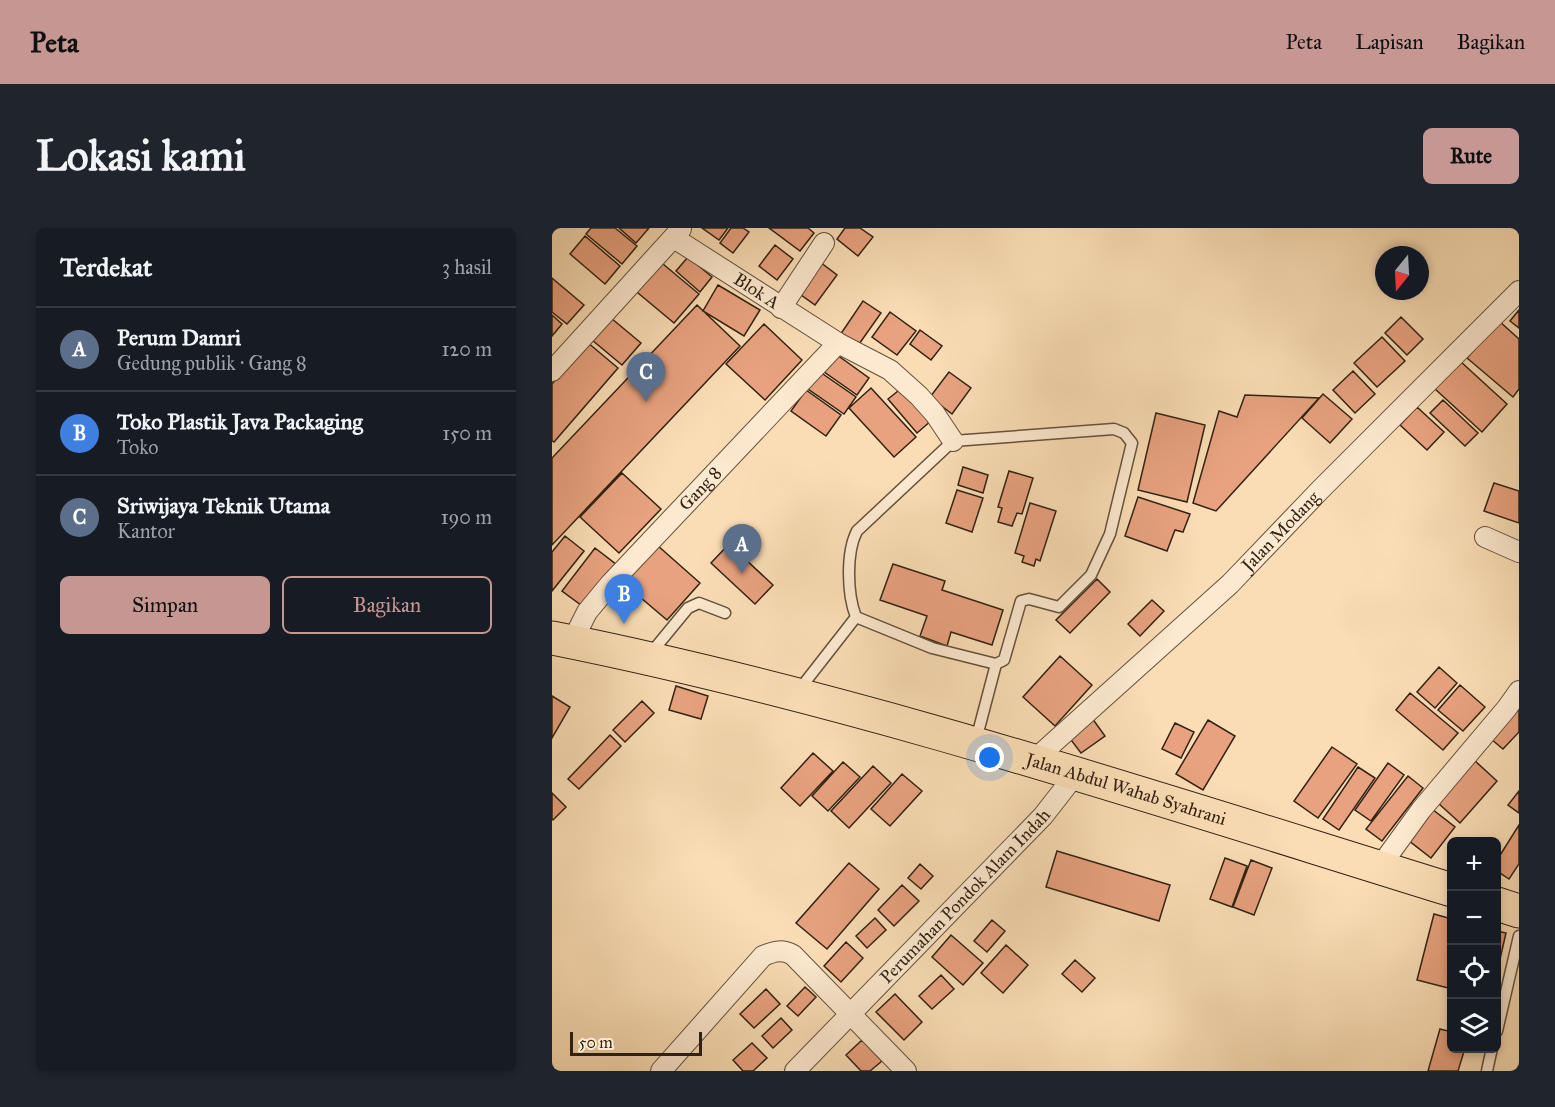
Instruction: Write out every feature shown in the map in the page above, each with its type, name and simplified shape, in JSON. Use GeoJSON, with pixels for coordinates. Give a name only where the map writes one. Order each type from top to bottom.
{"type":"FeatureCollection","features":[{"type":"Feature","properties":{"kind":"highway","name":"Jalan Abdul Wahab Syahrani"},"geometry":{"type":"LineString","coordinates":[[562,640],[648,657],[795,694],[974,744],[1447,888]]}},
{"type":"Feature","properties":{"kind":"highway"},"geometry":{"type":"LineString","coordinates":[[1501,905],[1519,911]]}},
{"type":"Feature","properties":{"kind":"street","name":"Blok A"},"geometry":{"type":"LineString","coordinates":[[678,233],[781,308],[838,343],[890,370],[906,383],[935,414],[953,441]]}},
{"type":"Feature","properties":{"kind":"street"},"geometry":{"type":"LineString","coordinates":[[552,371],[678,233]]}},
{"type":"Feature","properties":{"kind":"street"},"geometry":{"type":"LineString","coordinates":[[781,308],[824,243]]}},
{"type":"Feature","properties":{"kind":"street","name":"Jalan Modang"},"geometry":{"type":"LineString","coordinates":[[1033,761],[1230,584],[1329,480],[1519,291]]}},
{"type":"Feature","properties":{"kind":"street","name":"Gang 8"},"geometry":{"type":"LineString","coordinates":[[562,640],[610,583],[838,343]]}},
{"type":"Feature","properties":{"kind":"street"},"geometry":{"type":"LineString","coordinates":[[1485,537],[1519,552]]}},
{"type":"Feature","properties":{"kind":"street"},"geometry":{"type":"LineString","coordinates":[[1379,868],[1421,810],[1519,691]]}},
{"type":"Feature","properties":{"kind":"street","name":"Perumahan Pondok Alam Indah"},"geometry":{"type":"LineString","coordinates":[[795,1071],[1043,816],[1075,775]]}},
{"type":"Feature","properties":{"kind":"street"},"geometry":{"type":"LineString","coordinates":[[661,1071],[764,956],[774,951],[785,951],[793,955],[906,1071]]}},
{"type":"Feature","properties":{"kind":"lane"},"geometry":{"type":"LineString","coordinates":[[795,694],[856,616],[849,575],[853,538],[857,531],[953,441],[1114,429],[1124,433],[1132,443],[1110,534],[1091,575],[1059,607],[1029,599],[1021,601],[1004,660],[996,664],[932,648],[856,616]]}},
{"type":"Feature","properties":{"kind":"lane"},"geometry":{"type":"LineString","coordinates":[[648,657],[688,608],[699,603],[725,613]]}},
{"type":"Feature","properties":{"kind":"lane"},"geometry":{"type":"LineString","coordinates":[[974,744],[996,664]]}},
{"type":"Feature","properties":{"kind":"lane"},"geometry":{"type":"LineString","coordinates":[[1501,1014],[1519,936]]}},
{"type":"Feature","properties":{"kind":"lane"},"geometry":{"type":"LineString","coordinates":[[1487,1071],[1491,1053]]}},
{"type":"Feature","properties":{"kind":"building"},"geometry":{"type":"Polygon","coordinates":[[[591,228],[615,228],[637,246],[622,264],[586,234],[591,228]]]}},
{"type":"Feature","properties":{"kind":"building"},"geometry":{"type":"Polygon","coordinates":[[[619,228],[649,228],[636,243],[619,228]]]}},
{"type":"Feature","properties":{"kind":"building"},"geometry":{"type":"Polygon","coordinates":[[[702,228],[728,228],[719,240],[702,228]]]}},
{"type":"Feature","properties":{"kind":"building"},"geometry":{"type":"Polygon","coordinates":[[[731,228],[743,228],[749,232],[733,253],[720,243],[731,228]]]}},
{"type":"Feature","properties":{"kind":"building"},"geometry":{"type":"Polygon","coordinates":[[[769,228],[808,228],[814,233],[800,251],[769,228]]]}},
{"type":"Feature","properties":{"kind":"building"},"geometry":{"type":"Polygon","coordinates":[[[845,228],[860,228],[873,237],[858,256],[837,239],[845,228]]]}},
{"type":"Feature","properties":{"kind":"building"},"geometry":{"type":"Polygon","coordinates":[[[585,236],[620,266],[605,284],[570,254],[585,236]]]}},
{"type":"Feature","properties":{"kind":"building"},"geometry":{"type":"Polygon","coordinates":[[[775,245],[793,259],[777,280],[759,266],[775,245]]]}},
{"type":"Feature","properties":{"kind":"building"},"geometry":{"type":"Polygon","coordinates":[[[688,257],[712,277],[700,292],[676,271],[688,257]]]}},
{"type":"Feature","properties":{"kind":"building"},"geometry":{"type":"Polygon","coordinates":[[[657,259],[699,294],[674,323],[632,288],[657,259]]]}},
{"type":"Feature","properties":{"kind":"building"},"geometry":{"type":"Polygon","coordinates":[[[820,262],[837,275],[815,305],[797,292],[820,262]]]}},
{"type":"Feature","properties":{"kind":"building"},"geometry":{"type":"Polygon","coordinates":[[[552,278],[584,305],[567,324],[552,312],[552,278]]]}},
{"type":"Feature","properties":{"kind":"building"},"geometry":{"type":"Polygon","coordinates":[[[718,285],[760,310],[744,336],[703,311],[718,285]]]}},
{"type":"Feature","properties":{"kind":"building"},"geometry":{"type":"Polygon","coordinates":[[[863,301],[881,313],[857,347],[840,335],[863,301]]]}},
{"type":"Feature","properties":{"kind":"building"},"geometry":{"type":"Polygon","coordinates":[[[697,305],[740,346],[552,545],[552,458],[697,305]]]}},
{"type":"Feature","properties":{"kind":"building"},"geometry":{"type":"Polygon","coordinates":[[[1519,310],[1519,328],[1510,321],[1519,310]]]}},
{"type":"Feature","properties":{"kind":"building"},"geometry":{"type":"Polygon","coordinates":[[[890,312],[916,331],[897,355],[872,337],[890,312]]]}},
{"type":"Feature","properties":{"kind":"building"},"geometry":{"type":"Polygon","coordinates":[[[552,315],[562,324],[552,336],[552,315]]]}},
{"type":"Feature","properties":{"kind":"building"},"geometry":{"type":"Polygon","coordinates":[[[1401,317],[1423,339],[1407,355],[1385,333],[1401,317]]]}},
{"type":"Feature","properties":{"kind":"building"},"geometry":{"type":"Polygon","coordinates":[[[611,318],[641,343],[622,365],[592,340],[611,318]]]}},
{"type":"Feature","properties":{"kind":"building"},"geometry":{"type":"Polygon","coordinates":[[[1499,321],[1519,339],[1519,389],[1513,397],[1467,358],[1499,321]]]}},
{"type":"Feature","properties":{"kind":"building"},"geometry":{"type":"Polygon","coordinates":[[[764,324],[802,360],[765,400],[726,364],[764,324]]]}},
{"type":"Feature","properties":{"kind":"building"},"geometry":{"type":"Polygon","coordinates":[[[920,330],[942,346],[931,360],[910,344],[920,330]]]}},
{"type":"Feature","properties":{"kind":"building"},"geometry":{"type":"Polygon","coordinates":[[[1382,337],[1405,361],[1377,387],[1354,363],[1382,337]]]}},
{"type":"Feature","properties":{"kind":"building"},"geometry":{"type":"Polygon","coordinates":[[[587,342],[618,368],[554,442],[552,441],[552,384],[587,342]]]}},
{"type":"Feature","properties":{"kind":"building"},"geometry":{"type":"Polygon","coordinates":[[[833,352],[869,378],[857,395],[820,369],[833,352]]]}},
{"type":"Feature","properties":{"kind":"building"},"geometry":{"type":"Polygon","coordinates":[[[1460,361],[1507,404],[1482,432],[1435,389],[1460,361]]]}},
{"type":"Feature","properties":{"kind":"building"},"geometry":{"type":"Polygon","coordinates":[[[1353,371],[1375,394],[1355,413],[1333,390],[1353,371]]]}},
{"type":"Feature","properties":{"kind":"building"},"geometry":{"type":"Polygon","coordinates":[[[820,372],[856,397],[844,414],[808,389],[820,372]]]}},
{"type":"Feature","properties":{"kind":"building"},"geometry":{"type":"Polygon","coordinates":[[[949,372],[971,388],[952,414],[930,397],[949,372]]]}},
{"type":"Feature","properties":{"kind":"building"},"geometry":{"type":"Polygon","coordinates":[[[903,387],[932,420],[917,433],[888,399],[903,387]]]}},
{"type":"Feature","properties":{"kind":"building"},"geometry":{"type":"Polygon","coordinates":[[[871,388],[916,437],[894,457],[849,408],[871,388]]]}},
{"type":"Feature","properties":{"kind":"building"},"geometry":{"type":"Polygon","coordinates":[[[806,390],[841,415],[826,436],[791,411],[806,390]]]}},
{"type":"Feature","properties":{"kind":"building"},"geometry":{"type":"Polygon","coordinates":[[[1323,394],[1352,419],[1330,443],[1302,418],[1323,394]]]}},
{"type":"Feature","properties":{"kind":"building"},"geometry":{"type":"Polygon","coordinates":[[[1245,395],[1319,398],[1216,511],[1193,503],[1219,411],[1237,417],[1245,395]]]}},
{"type":"Feature","properties":{"kind":"building"},"geometry":{"type":"Polygon","coordinates":[[[1443,400],[1478,433],[1465,446],[1430,413],[1443,400]]]}},
{"type":"Feature","properties":{"kind":"building"},"geometry":{"type":"Polygon","coordinates":[[[1417,407],[1444,432],[1427,450],[1400,425],[1417,407]]]}},
{"type":"Feature","properties":{"kind":"building"},"geometry":{"type":"Polygon","coordinates":[[[1156,413],[1205,425],[1187,502],[1138,490],[1156,413]]]}},
{"type":"Feature","properties":{"kind":"building"},"geometry":{"type":"Polygon","coordinates":[[[963,467],[988,475],[983,493],[958,485],[963,467]]]}},
{"type":"Feature","properties":{"kind":"building"},"geometry":{"type":"Polygon","coordinates":[[[1009,471],[1033,478],[1022,514],[1017,513],[1012,526],[998,522],[1002,508],[998,507],[1009,471]]]}},
{"type":"Feature","properties":{"kind":"building"},"geometry":{"type":"Polygon","coordinates":[[[622,473],[661,509],[619,553],[580,517],[622,473]]]}},
{"type":"Feature","properties":{"kind":"building"},"geometry":{"type":"Polygon","coordinates":[[[1494,483],[1519,491],[1519,523],[1484,511],[1494,483]]]}},
{"type":"Feature","properties":{"kind":"building"},"geometry":{"type":"Polygon","coordinates":[[[957,490],[983,498],[972,532],[946,523],[957,490]]]}},
{"type":"Feature","properties":{"kind":"building"},"geometry":{"type":"Polygon","coordinates":[[[1138,497],[1190,514],[1183,532],[1175,530],[1167,551],[1125,536],[1138,497]]]}},
{"type":"Feature","properties":{"kind":"building"},"geometry":{"type":"Polygon","coordinates":[[[1030,503],[1056,511],[1040,561],[1036,559],[1034,566],[1022,562],[1024,556],[1015,553],[1030,503]]]}},
{"type":"Feature","properties":{"kind":"building"},"geometry":{"type":"Polygon","coordinates":[[[565,536],[584,551],[552,591],[552,552],[565,536]]]}},
{"type":"Feature","properties":{"kind":"building"},"geometry":{"type":"Polygon","coordinates":[[[729,544],[773,585],[755,604],[711,563],[729,544]]]}},
{"type":"Feature","properties":{"kind":"building"},"geometry":{"type":"Polygon","coordinates":[[[657,545],[700,583],[667,620],[621,581],[657,545]]]}},
{"type":"Feature","properties":{"kind":"building"},"geometry":{"type":"Polygon","coordinates":[[[595,548],[617,565],[585,608],[562,591],[595,548]]]}},
{"type":"Feature","properties":{"kind":"building"},"geometry":{"type":"Polygon","coordinates":[[[893,564],[945,581],[942,590],[1003,610],[992,645],[951,632],[947,646],[920,636],[927,616],[880,600],[893,564]]]}},
{"type":"Feature","properties":{"kind":"building"},"geometry":{"type":"Polygon","coordinates":[[[1097,579],[1110,592],[1070,633],[1056,620],[1097,579]]]}},
{"type":"Feature","properties":{"kind":"building"},"geometry":{"type":"Polygon","coordinates":[[[1152,600],[1164,611],[1140,636],[1128,624],[1152,600]]]}},
{"type":"Feature","properties":{"kind":"building"},"geometry":{"type":"Polygon","coordinates":[[[1060,656],[1092,685],[1055,726],[1023,697],[1060,656]]]}},
{"type":"Feature","properties":{"kind":"building"},"geometry":{"type":"Polygon","coordinates":[[[1439,667],[1457,683],[1435,708],[1417,692],[1439,667]]]}},
{"type":"Feature","properties":{"kind":"building"},"geometry":{"type":"Polygon","coordinates":[[[1460,685],[1485,707],[1463,731],[1438,710],[1460,685]]]}},
{"type":"Feature","properties":{"kind":"building"},"geometry":{"type":"Polygon","coordinates":[[[676,686],[708,696],[701,719],[669,710],[676,686]]]}},
{"type":"Feature","properties":{"kind":"building"},"geometry":{"type":"Polygon","coordinates":[[[1410,693],[1458,733],[1443,750],[1396,710],[1410,693]]]}},
{"type":"Feature","properties":{"kind":"building"},"geometry":{"type":"Polygon","coordinates":[[[552,696],[570,707],[552,738],[552,696]]]}},
{"type":"Feature","properties":{"kind":"building"},"geometry":{"type":"Polygon","coordinates":[[[642,701],[654,713],[625,742],[613,730],[642,701]]]}},
{"type":"Feature","properties":{"kind":"building"},"geometry":{"type":"Polygon","coordinates":[[[1517,710],[1519,711],[1519,732],[1503,749],[1491,739],[1517,710]]]}},
{"type":"Feature","properties":{"kind":"building"},"geometry":{"type":"Polygon","coordinates":[[[1092,718],[1105,736],[1081,753],[1068,736],[1092,718]]]}},
{"type":"Feature","properties":{"kind":"building"},"geometry":{"type":"Polygon","coordinates":[[[1208,720],[1235,736],[1203,790],[1176,774],[1208,720]]]}},
{"type":"Feature","properties":{"kind":"building"},"geometry":{"type":"Polygon","coordinates":[[[1175,723],[1194,732],[1181,758],[1162,749],[1175,723]]]}},
{"type":"Feature","properties":{"kind":"building"},"geometry":{"type":"Polygon","coordinates":[[[610,735],[621,746],[579,789],[568,779],[610,735]]]}},
{"type":"Feature","properties":{"kind":"building"},"geometry":{"type":"Polygon","coordinates":[[[1332,747],[1357,764],[1318,818],[1294,801],[1332,747]]]}},
{"type":"Feature","properties":{"kind":"building"},"geometry":{"type":"Polygon","coordinates":[[[813,753],[833,771],[800,806],[781,788],[813,753]]]}},
{"type":"Feature","properties":{"kind":"building"},"geometry":{"type":"Polygon","coordinates":[[[1474,760],[1497,781],[1460,823],[1437,802],[1474,760]]]}},
{"type":"Feature","properties":{"kind":"building"},"geometry":{"type":"Polygon","coordinates":[[[843,762],[860,777],[828,811],[812,796],[843,762]]]}},
{"type":"Feature","properties":{"kind":"building"},"geometry":{"type":"Polygon","coordinates":[[[1388,763],[1404,775],[1371,821],[1355,810],[1388,763]]]}},
{"type":"Feature","properties":{"kind":"building"},"geometry":{"type":"Polygon","coordinates":[[[873,766],[891,783],[849,828],[831,811],[873,766]]]}},
{"type":"Feature","properties":{"kind":"building"},"geometry":{"type":"Polygon","coordinates":[[[1358,767],[1375,778],[1339,830],[1323,819],[1358,767]]]}},
{"type":"Feature","properties":{"kind":"building"},"geometry":{"type":"Polygon","coordinates":[[[902,774],[922,791],[890,826],[871,809],[902,774]]]}},
{"type":"Feature","properties":{"kind":"building"},"geometry":{"type":"Polygon","coordinates":[[[1408,776],[1423,788],[1382,841],[1366,829],[1408,776]]]}},
{"type":"Feature","properties":{"kind":"building"},"geometry":{"type":"Polygon","coordinates":[[[1519,791],[1519,813],[1508,805],[1519,791]]]}},
{"type":"Feature","properties":{"kind":"building"},"geometry":{"type":"Polygon","coordinates":[[[552,793],[566,807],[553,820],[552,819],[552,793]]]}},
{"type":"Feature","properties":{"kind":"building"},"geometry":{"type":"Polygon","coordinates":[[[1432,809],[1455,827],[1431,858],[1408,840],[1432,809]]]}},
{"type":"Feature","properties":{"kind":"building"},"geometry":{"type":"Polygon","coordinates":[[[1519,825],[1519,864],[1509,879],[1501,874],[1501,854],[1519,825]]]}},
{"type":"Feature","properties":{"kind":"building"},"geometry":{"type":"Polygon","coordinates":[[[1057,851],[1170,885],[1159,921],[1046,887],[1057,851]]]}},
{"type":"Feature","properties":{"kind":"building"},"geometry":{"type":"Polygon","coordinates":[[[1225,858],[1247,866],[1232,907],[1210,899],[1225,858]]]}},
{"type":"Feature","properties":{"kind":"building"},"geometry":{"type":"Polygon","coordinates":[[[1251,860],[1272,868],[1254,915],[1233,907],[1251,860]]]}},
{"type":"Feature","properties":{"kind":"building"},"geometry":{"type":"Polygon","coordinates":[[[849,863],[879,889],[827,949],[796,923],[849,863]]]}},
{"type":"Feature","properties":{"kind":"building"},"geometry":{"type":"Polygon","coordinates":[[[920,864],[933,876],[921,889],[908,878],[920,864]]]}},
{"type":"Feature","properties":{"kind":"building"},"geometry":{"type":"Polygon","coordinates":[[[902,885],[919,901],[894,926],[878,910],[902,885]]]}},
{"type":"Feature","properties":{"kind":"building"},"geometry":{"type":"Polygon","coordinates":[[[1434,914],[1447,918],[1447,988],[1417,980],[1434,914]]]}},
{"type":"Feature","properties":{"kind":"building"},"geometry":{"type":"Polygon","coordinates":[[[875,918],[886,930],[867,948],[856,936],[875,918]]]}},
{"type":"Feature","properties":{"kind":"building"},"geometry":{"type":"Polygon","coordinates":[[[992,920],[1005,931],[987,952],[974,941],[992,920]]]}},
{"type":"Feature","properties":{"kind":"building"},"geometry":{"type":"Polygon","coordinates":[[[1501,932],[1506,933],[1501,955],[1501,932]]]}},
{"type":"Feature","properties":{"kind":"building"},"geometry":{"type":"Polygon","coordinates":[[[951,935],[983,963],[963,985],[932,957],[951,935]]]}},
{"type":"Feature","properties":{"kind":"building"},"geometry":{"type":"Polygon","coordinates":[[[846,942],[863,958],[841,982],[824,966],[846,942]]]}},
{"type":"Feature","properties":{"kind":"building"},"geometry":{"type":"Polygon","coordinates":[[[1006,945],[1028,965],[1003,993],[981,973],[1006,945]]]}},
{"type":"Feature","properties":{"kind":"building"},"geometry":{"type":"Polygon","coordinates":[[[1075,960],[1095,978],[1082,992],[1062,974],[1075,960]]]}},
{"type":"Feature","properties":{"kind":"building"},"geometry":{"type":"Polygon","coordinates":[[[941,975],[954,989],[932,1009],[919,996],[941,975]]]}},
{"type":"Feature","properties":{"kind":"building"},"geometry":{"type":"Polygon","coordinates":[[[805,987],[816,997],[798,1016],[787,1006],[805,987]]]}},
{"type":"Feature","properties":{"kind":"building"},"geometry":{"type":"Polygon","coordinates":[[[766,989],[780,1004],[754,1028],[740,1014],[766,989]]]}},
{"type":"Feature","properties":{"kind":"building"},"geometry":{"type":"Polygon","coordinates":[[[895,994],[922,1022],[904,1040],[876,1012],[895,994]]]}},
{"type":"Feature","properties":{"kind":"building"},"geometry":{"type":"Polygon","coordinates":[[[781,1018],[792,1030],[773,1048],[762,1036],[781,1018]]]}},
{"type":"Feature","properties":{"kind":"building"},"geometry":{"type":"Polygon","coordinates":[[[1440,1029],[1447,1031],[1447,1053],[1463,1053],[1458,1071],[1428,1071],[1440,1029]]]}},
{"type":"Feature","properties":{"kind":"building"},"geometry":{"type":"Polygon","coordinates":[[[862,1040],[882,1061],[870,1071],[861,1071],[846,1055],[862,1040]]]}},
{"type":"Feature","properties":{"kind":"building"},"geometry":{"type":"Polygon","coordinates":[[[752,1043],[767,1058],[753,1071],[743,1071],[733,1060],[752,1043]]]}},
{"type":"Feature","properties":{"kind":"place","name":"Sriwijaya Teknik Utama"},"geometry":{"type":"Point","coordinates":[646,402]}},
{"type":"Feature","properties":{"kind":"place","name":"Perum Damri"},"geometry":{"type":"Point","coordinates":[742,574]}},
{"type":"Feature","properties":{"kind":"place","name":"Toko Plastik Java Packaging"},"geometry":{"type":"Point","coordinates":[624,624]}}]}
